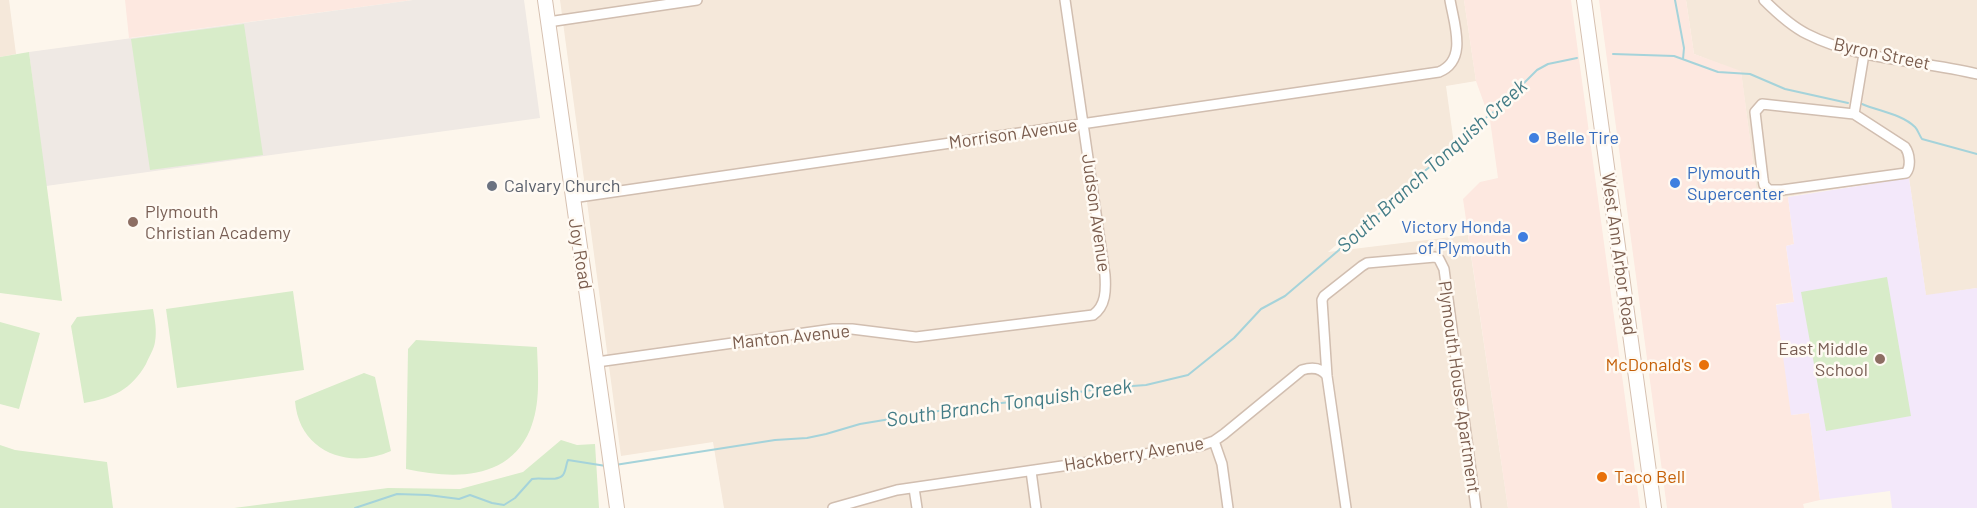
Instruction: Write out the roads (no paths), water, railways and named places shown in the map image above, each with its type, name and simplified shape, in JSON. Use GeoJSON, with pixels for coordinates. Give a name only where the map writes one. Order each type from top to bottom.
{"type":"FeatureCollection","features":[{"type":"Feature","properties":{"kind":"main road","name":"Joy Road"},"geometry":{"type":"LineString","coordinates":[[545,0],[617,508]]}},
{"type":"Feature","properties":{"kind":"main road","name":"West Ann Arbor Road"},"geometry":{"type":"LineString","coordinates":[[1584,0],[1654,508]]}},
{"type":"Feature","properties":{"kind":"street"},"geometry":{"type":"LineString","coordinates":[[548,22],[697,0]]}},
{"type":"Feature","properties":{"kind":"street","name":"Judson Avenue"},"geometry":{"type":"LineString","coordinates":[[1065,0],[1106,288],[1099,312],[1093,315]]}},
{"type":"Feature","properties":{"kind":"street","name":"Morrison Avenue"},"geometry":{"type":"LineString","coordinates":[[572,198],[1433,74],[1443,71],[1452,64],[1456,56],[1457,47],[1450,0]]}},
{"type":"Feature","properties":{"kind":"street","name":"Byron Street"},"geometry":{"type":"LineString","coordinates":[[1764,0],[1776,12],[1806,33],[1823,41],[1864,54],[1977,74]]}},
{"type":"Feature","properties":{"kind":"street"},"geometry":{"type":"LineString","coordinates":[[1854,114],[1864,54]]}},
{"type":"Feature","properties":{"kind":"street"},"geometry":{"type":"LineString","coordinates":[[1762,104],[1854,114],[1905,147],[1908,151],[1909,168],[1906,173],[1774,191],[1766,188],[1762,180],[1755,112],[1758,107],[1762,104]]}},
{"type":"Feature","properties":{"kind":"street","name":"Plymouth House Apartment"},"geometry":{"type":"LineString","coordinates":[[1327,376],[1321,306],[1324,296],[1367,264],[1429,257],[1439,258],[1442,262],[1445,281],[1476,508]]}},
{"type":"Feature","properties":{"kind":"street","name":"Manton Avenue"},"geometry":{"type":"LineString","coordinates":[[597,362],[833,329],[852,329],[916,337],[1093,315]]}},
{"type":"Feature","properties":{"kind":"street","name":"Hackberry Avenue"},"geometry":{"type":"LineString","coordinates":[[833,508],[883,493],[1200,446],[1214,441],[1302,370],[1318,369],[1327,376]]}},
{"type":"Feature","properties":{"kind":"street"},"geometry":{"type":"LineString","coordinates":[[1327,376],[1346,508]]}},
{"type":"Feature","properties":{"kind":"street"},"geometry":{"type":"LineString","coordinates":[[1214,441],[1222,464],[1228,508]]}},
{"type":"Feature","properties":{"kind":"street"},"geometry":{"type":"LineString","coordinates":[[1031,471],[1036,508]]}},
{"type":"Feature","properties":{"kind":"street"},"geometry":{"type":"LineString","coordinates":[[914,488],[916,508]]}},
{"type":"Feature","properties":{"kind":"waterway","name":"South Branch Tonquish Creek"},"geometry":{"type":"LineString","coordinates":[[1675,0],[1684,48],[1683,59]]}},
{"type":"Feature","properties":{"kind":"waterway"},"geometry":{"type":"LineString","coordinates":[[1613,54],[1674,56],[1718,72],[1750,74],[1785,89],[1848,103]]}},
{"type":"Feature","properties":{"kind":"waterway","name":"South Branch Tonquish Creek"},"geometry":{"type":"LineString","coordinates":[[615,465],[775,440],[807,438],[860,424],[969,406],[1146,385],[1188,375],[1234,338],[1261,309],[1285,296],[1339,250],[1380,213],[1398,192],[1457,147],[1475,126],[1500,107],[1537,70],[1548,64],[1577,58]]}},
{"type":"Feature","properties":{"kind":"waterway"},"geometry":{"type":"LineString","coordinates":[[1862,104],[1890,113],[1910,123],[1922,139],[1977,154]]}},
{"type":"Feature","properties":{"kind":"waterway","name":"South Branch Tonquish Creek"},"geometry":{"type":"LineString","coordinates":[[355,508],[397,494],[459,499],[470,495],[504,505],[515,498],[532,479],[560,477],[564,473],[568,460],[606,466]]}},
{"type":"Feature","properties":{"kind":"place","name":"Belle Tire"},"geometry":{"type":"Point","coordinates":[1534,138]}},
{"type":"Feature","properties":{"kind":"place","name":"Plymouth Supercenter"},"geometry":{"type":"Point","coordinates":[1675,183]}},
{"type":"Feature","properties":{"kind":"place","name":"Calvary Church"},"geometry":{"type":"Point","coordinates":[492,186]}},
{"type":"Feature","properties":{"kind":"place","name":"Plymouth Christian Academy"},"geometry":{"type":"Point","coordinates":[133,222]}},
{"type":"Feature","properties":{"kind":"place","name":"Victory Honda of Plymouth"},"geometry":{"type":"Point","coordinates":[1523,237]}},
{"type":"Feature","properties":{"kind":"place","name":"East Middle School"},"geometry":{"type":"Point","coordinates":[1880,359]}},
{"type":"Feature","properties":{"kind":"place","name":"McDonald's"},"geometry":{"type":"Point","coordinates":[1704,365]}},
{"type":"Feature","properties":{"kind":"place","name":"Taco Bell"},"geometry":{"type":"Point","coordinates":[1602,477]}}]}
